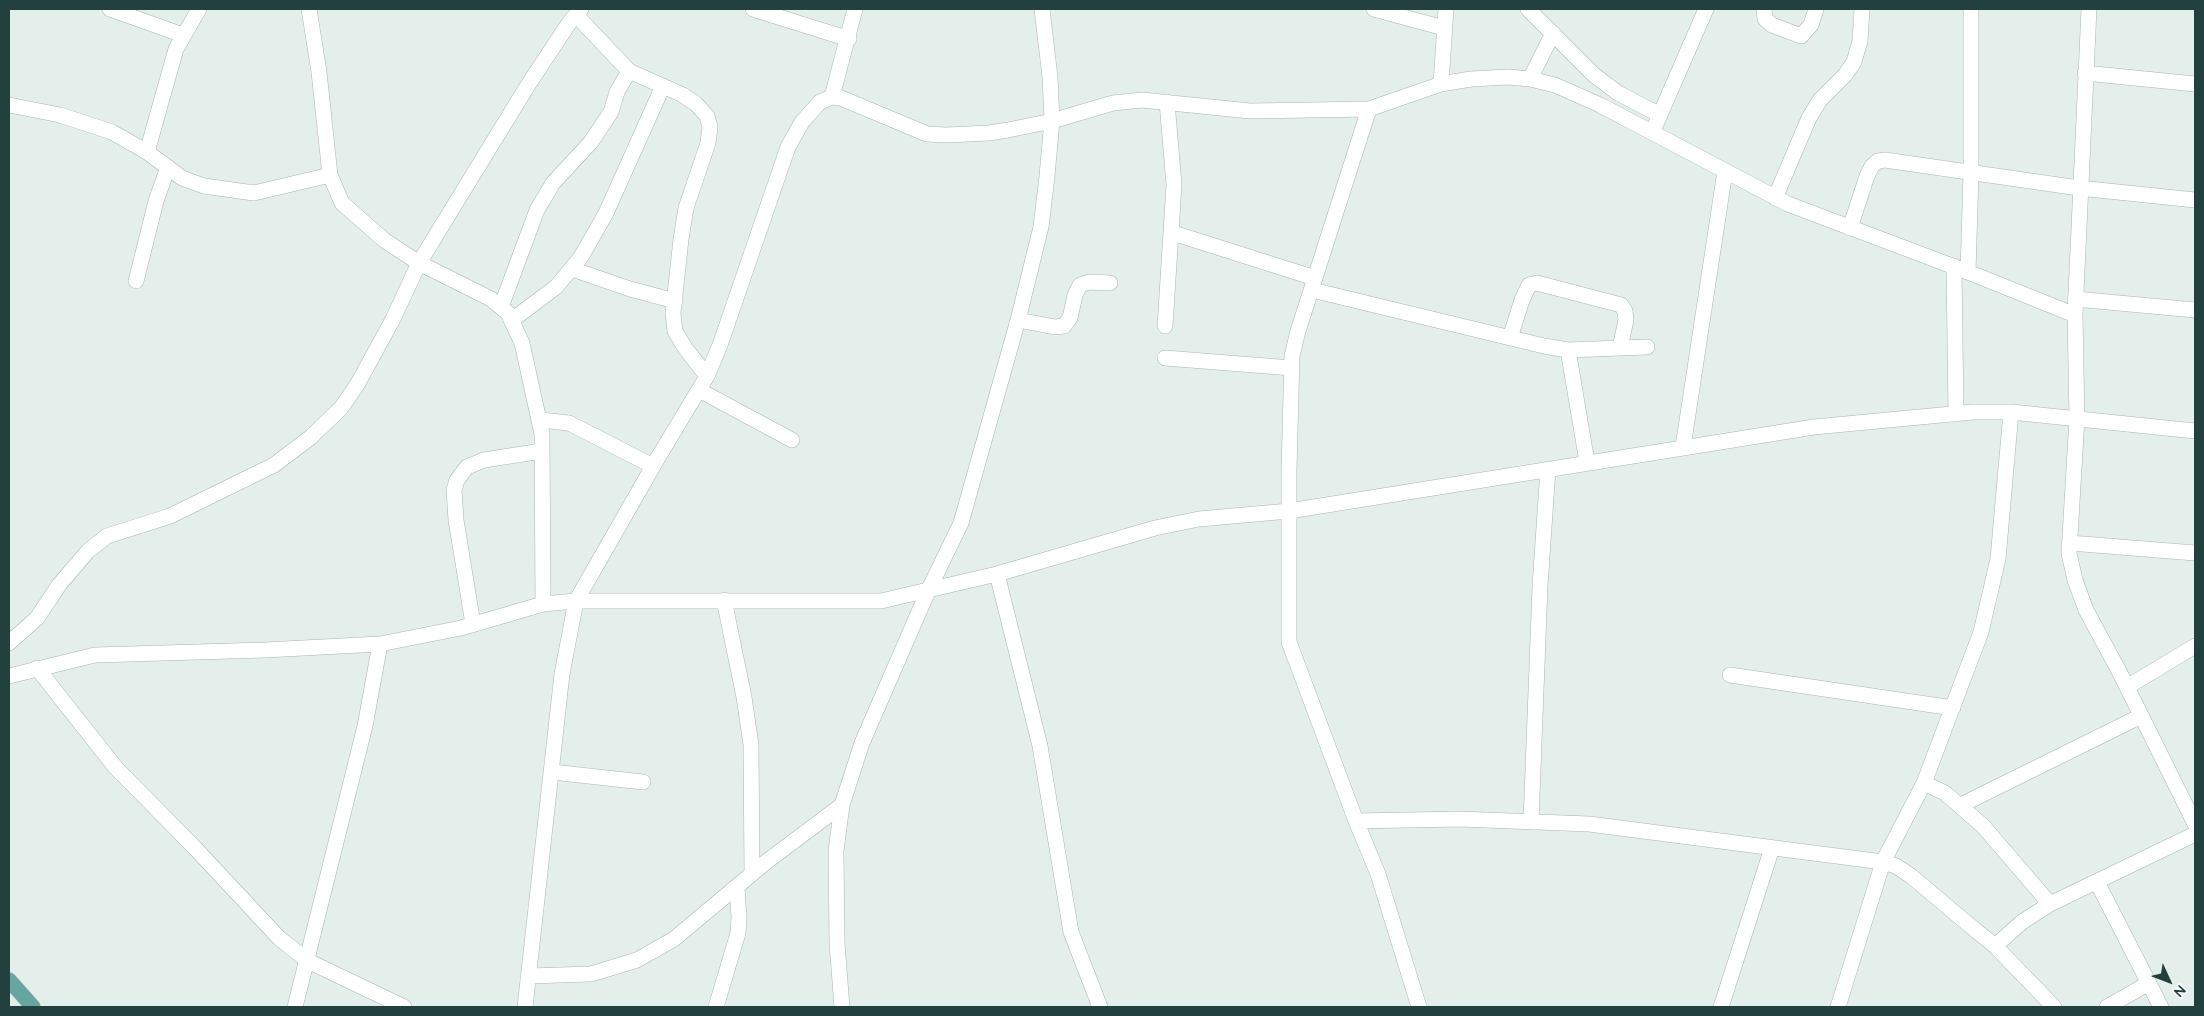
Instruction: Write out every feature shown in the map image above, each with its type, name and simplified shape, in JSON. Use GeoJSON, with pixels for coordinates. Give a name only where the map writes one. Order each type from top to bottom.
{"type":"FeatureCollection","features":[{"type":"Feature","properties":{"kind":"main road"},"geometry":{"type":"LineString","coordinates":[[9,980],[33,1007]]}},
{"type":"Feature","properties":{"kind":"street"},"geometry":{"type":"LineString","coordinates":[[110,9],[184,35]]}},
{"type":"Feature","properties":{"kind":"street"},"geometry":{"type":"LineString","coordinates":[[147,152],[176,48],[200,9]]}},
{"type":"Feature","properties":{"kind":"street"},"geometry":{"type":"LineString","coordinates":[[309,9],[319,72],[330,175],[342,203],[384,240],[419,263],[491,299],[508,313],[522,343],[540,420],[543,604]]}},
{"type":"Feature","properties":{"kind":"street"},"geometry":{"type":"LineString","coordinates":[[753,9],[849,39]]}},
{"type":"Feature","properties":{"kind":"street"},"geometry":{"type":"LineString","coordinates":[[832,97],[849,39],[855,9]]}},
{"type":"Feature","properties":{"kind":"street"},"geometry":{"type":"LineString","coordinates":[[842,1007],[837,943],[836,851],[842,805],[862,743],[928,591],[961,523],[1018,320],[1040,226],[1048,176],[1052,121],[1050,77],[1042,9]]}},
{"type":"Feature","properties":{"kind":"street"},"geometry":{"type":"LineString","coordinates":[[1374,9],[1444,28]]}},
{"type":"Feature","properties":{"kind":"street"},"geometry":{"type":"LineString","coordinates":[[1441,84],[1446,9]]}},
{"type":"Feature","properties":{"kind":"street"},"geometry":{"type":"LineString","coordinates":[[1652,132],[1706,9]]}},
{"type":"Feature","properties":{"kind":"street"},"geometry":{"type":"LineString","coordinates":[[1764,9],[1764,19],[1772,25],[1802,36],[1811,25],[1816,9]]}},
{"type":"Feature","properties":{"kind":"street"},"geometry":{"type":"LineString","coordinates":[[1775,198],[1809,118],[1820,100],[1841,80],[1854,62],[1860,41],[1862,9]]}},
{"type":"Feature","properties":{"kind":"street"},"geometry":{"type":"LineString","coordinates":[[1956,414],[1961,269],[1971,174],[1971,9]]}},
{"type":"Feature","properties":{"kind":"street"},"geometry":{"type":"LineString","coordinates":[[2089,9],[2075,298],[2077,418],[2070,553],[2075,580],[2086,610],[2195,824]]}},
{"type":"Feature","properties":{"kind":"street"},"geometry":{"type":"LineString","coordinates":[[1534,11],[1594,75],[1618,93],[1660,115]]}},
{"type":"Feature","properties":{"kind":"street"},"geometry":{"type":"LineString","coordinates":[[9,643],[37,618],[60,585],[88,551],[107,536],[170,516],[274,465],[311,437],[341,408],[357,386],[393,319],[419,263],[528,85],[578,12],[629,71],[683,95],[696,104],[707,116],[710,127],[708,143],[686,208],[673,313],[675,331],[685,348],[707,376]]}},
{"type":"Feature","properties":{"kind":"street"},"geometry":{"type":"LineString","coordinates":[[1530,79],[1553,33]]}},
{"type":"Feature","properties":{"kind":"street"},"geometry":{"type":"LineString","coordinates":[[501,307],[537,210],[553,183],[591,142],[610,112],[617,92],[629,71]]}},
{"type":"Feature","properties":{"kind":"street"},"geometry":{"type":"LineString","coordinates":[[2085,73],[2195,84]]}},
{"type":"Feature","properties":{"kind":"street"},"geometry":{"type":"LineString","coordinates":[[525,1007],[562,674],[576,601],[707,376],[720,345],[788,147],[802,122],[820,102],[832,97],[841,98],[927,134],[989,133],[1052,121],[1113,103],[1142,100],[1250,111],[1369,109],[1441,84],[1471,78],[1508,77],[1530,79],[1555,85],[1600,105],[1775,198],[2075,315]]}},
{"type":"Feature","properties":{"kind":"street"},"geometry":{"type":"LineString","coordinates":[[512,320],[556,287],[582,257],[606,213],[663,86]]}},
{"type":"Feature","properties":{"kind":"street"},"geometry":{"type":"LineString","coordinates":[[1165,326],[1173,233],[1174,185],[1167,102]]}},
{"type":"Feature","properties":{"kind":"street"},"geometry":{"type":"LineString","coordinates":[[9,105],[60,115],[112,132],[147,152],[182,178],[204,186],[254,193],[330,175]]}},
{"type":"Feature","properties":{"kind":"street"},"geometry":{"type":"LineString","coordinates":[[1369,109],[1298,331],[1292,356],[1289,642],[1356,821],[1378,874],[1419,1007]]}},
{"type":"Feature","properties":{"kind":"street"},"geometry":{"type":"LineString","coordinates":[[1850,228],[1872,166],[1878,161],[1885,160],[1971,174],[2079,188],[2195,200]]}},
{"type":"Feature","properties":{"kind":"street"},"geometry":{"type":"LineString","coordinates":[[136,281],[156,201],[168,168]]}},
{"type":"Feature","properties":{"kind":"street"},"geometry":{"type":"LineString","coordinates":[[1684,447],[1725,171]]}},
{"type":"Feature","properties":{"kind":"street"},"geometry":{"type":"LineString","coordinates":[[1173,233],[1314,284],[1510,338],[1568,350],[1647,348]]}},
{"type":"Feature","properties":{"kind":"street"},"geometry":{"type":"LineString","coordinates":[[572,270],[675,301]]}},
{"type":"Feature","properties":{"kind":"street"},"geometry":{"type":"LineString","coordinates":[[1018,320],[1055,327],[1064,326],[1070,318],[1075,295],[1080,285],[1089,282],[1110,283]]}},
{"type":"Feature","properties":{"kind":"street"},"geometry":{"type":"LineString","coordinates":[[1510,338],[1522,300],[1529,285],[1537,283],[1621,305],[1625,311],[1626,320],[1620,348]]}},
{"type":"Feature","properties":{"kind":"street"},"geometry":{"type":"LineString","coordinates":[[2075,298],[2195,310]]}},
{"type":"Feature","properties":{"kind":"street"},"geometry":{"type":"LineString","coordinates":[[1568,350],[1587,462]]}},
{"type":"Feature","properties":{"kind":"street"},"geometry":{"type":"LineString","coordinates":[[1165,358],[1292,368]]}},
{"type":"Feature","properties":{"kind":"street"},"geometry":{"type":"LineString","coordinates":[[699,390],[792,440]]}},
{"type":"Feature","properties":{"kind":"street"},"geometry":{"type":"LineString","coordinates":[[1838,1007],[1883,862],[1924,783],[1981,632],[1998,559],[2011,412]]}},
{"type":"Feature","properties":{"kind":"street"},"geometry":{"type":"LineString","coordinates":[[11,670],[37,668],[95,654],[265,650],[380,644],[473,624],[543,604],[576,601],[882,601],[997,574],[1155,528],[1200,519],[1289,511],[1814,427],[1956,414],[2011,412],[2195,431]]}},
{"type":"Feature","properties":{"kind":"street"},"geometry":{"type":"LineString","coordinates":[[540,420],[569,424],[653,466]]}},
{"type":"Feature","properties":{"kind":"street"},"geometry":{"type":"LineString","coordinates":[[473,624],[456,520],[454,490],[457,480],[468,467],[484,460],[542,451]]}},
{"type":"Feature","properties":{"kind":"street"},"geometry":{"type":"LineString","coordinates":[[1531,822],[1540,586],[1548,469]]}},
{"type":"Feature","properties":{"kind":"street"},"geometry":{"type":"LineString","coordinates":[[2070,544],[2195,553]]}},
{"type":"Feature","properties":{"kind":"street"},"geometry":{"type":"LineString","coordinates":[[997,574],[1040,746],[1071,932],[1100,1007]]}},
{"type":"Feature","properties":{"kind":"street"},"geometry":{"type":"LineString","coordinates":[[724,600],[744,697],[751,745],[752,874]]}},
{"type":"Feature","properties":{"kind":"street"},"geometry":{"type":"LineString","coordinates":[[295,1007],[365,726],[380,644]]}},
{"type":"Feature","properties":{"kind":"street"},"geometry":{"type":"LineString","coordinates":[[2126,686],[2195,646]]}},
{"type":"Feature","properties":{"kind":"street"},"geometry":{"type":"LineString","coordinates":[[37,668],[116,768],[195,848],[279,938],[308,961],[404,1007]]}},
{"type":"Feature","properties":{"kind":"street"},"geometry":{"type":"LineString","coordinates":[[1730,675],[1952,708]]}},
{"type":"Feature","properties":{"kind":"street"},"geometry":{"type":"LineString","coordinates":[[1961,805],[2141,716]]}},
{"type":"Feature","properties":{"kind":"street"},"geometry":{"type":"LineString","coordinates":[[552,772],[643,782]]}},
{"type":"Feature","properties":{"kind":"street"},"geometry":{"type":"LineString","coordinates":[[1924,783],[1945,793],[1983,826],[2050,904]]}},
{"type":"Feature","properties":{"kind":"street"},"geometry":{"type":"LineString","coordinates":[[529,976],[591,974],[636,960],[674,939],[752,874],[842,805]]}},
{"type":"Feature","properties":{"kind":"street"},"geometry":{"type":"LineString","coordinates":[[1356,821],[1460,819],[1589,824],[1883,862],[1896,866],[1911,876],[1995,946],[2054,1007]]}},
{"type":"Feature","properties":{"kind":"street"},"geometry":{"type":"LineString","coordinates":[[1995,946],[2022,922],[2050,904],[2195,834]]}},
{"type":"Feature","properties":{"kind":"street"},"geometry":{"type":"LineString","coordinates":[[1721,1007],[1772,848]]}},
{"type":"Feature","properties":{"kind":"street"},"geometry":{"type":"LineString","coordinates":[[2097,882],[2161,1007]]}},
{"type":"Feature","properties":{"kind":"street"},"geometry":{"type":"LineString","coordinates":[[716,1007],[738,933],[737,887]]}},
{"type":"Feature","properties":{"kind":"street"},"geometry":{"type":"LineString","coordinates":[[2108,1007],[2148,983]]}}]}
